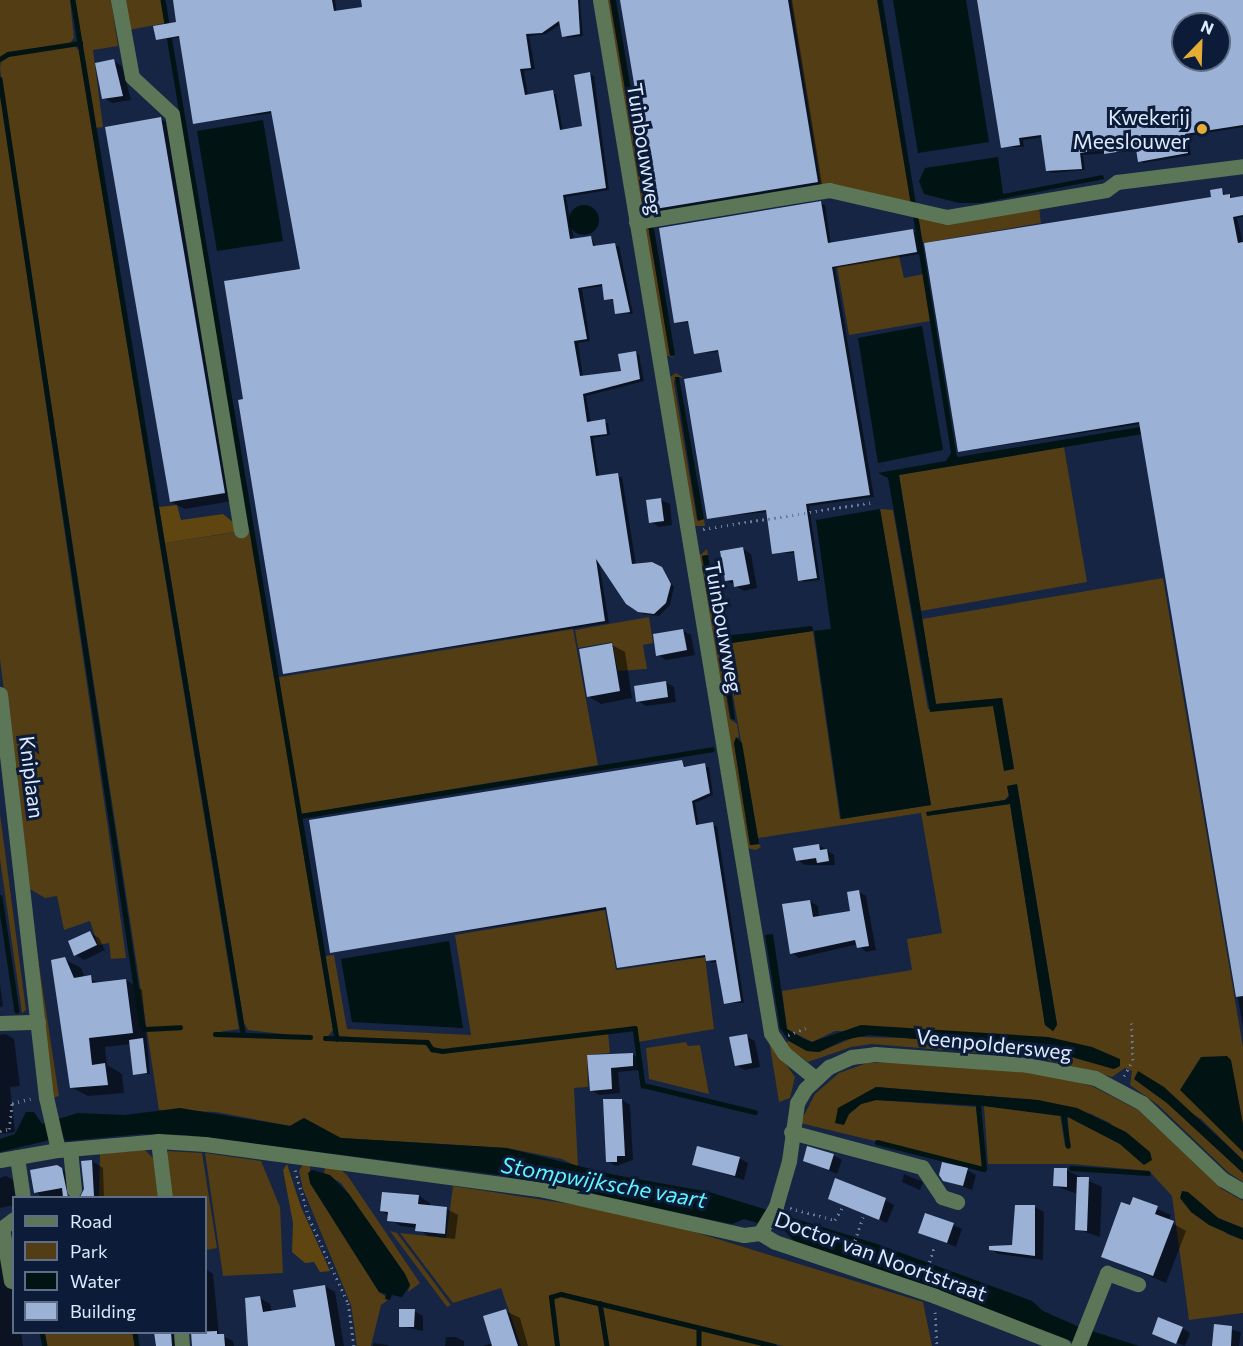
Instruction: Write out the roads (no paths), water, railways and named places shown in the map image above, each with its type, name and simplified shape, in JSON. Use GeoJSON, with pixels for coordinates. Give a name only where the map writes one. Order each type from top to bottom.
{"type":"FeatureCollection","features":[{"type":"Feature","properties":{"kind":"street"},"geometry":{"type":"LineString","coordinates":[[118,0],[132,76],[172,114],[241,531]]}},
{"type":"Feature","properties":{"kind":"street","name":"Tuinbouwweg"},"geometry":{"type":"LineString","coordinates":[[600,0],[646,221],[689,531],[686,537],[771,1033],[784,1053],[815,1078]]}},
{"type":"Feature","properties":{"kind":"street"},"geometry":{"type":"LineString","coordinates":[[646,221],[829,190],[947,217],[1106,190],[1118,182],[1243,166]]}},
{"type":"Feature","properties":{"kind":"street","name":"Kniplaan"},"geometry":{"type":"LineString","coordinates":[[0,694],[46,1098],[74,1190]]}},
{"type":"Feature","properties":{"kind":"street"},"geometry":{"type":"LineString","coordinates":[[0,1023],[38,1022]]}},
{"type":"Feature","properties":{"kind":"street","name":"Veenpoldersweg"},"geometry":{"type":"LineString","coordinates":[[815,1078],[851,1057],[875,1054],[1071,1071],[1117,1088],[1156,1114],[1222,1179],[1243,1191]]}},
{"type":"Feature","properties":{"kind":"street"},"geometry":{"type":"LineString","coordinates":[[763,1231],[776,1205],[789,1161],[791,1132],[797,1103],[815,1078]]}},
{"type":"Feature","properties":{"kind":"street"},"geometry":{"type":"LineString","coordinates":[[791,1132],[922,1167],[942,1197],[957,1202]]}},
{"type":"Feature","properties":{"kind":"street"},"geometry":{"type":"LineString","coordinates":[[158,1141],[165,1196]]}},
{"type":"Feature","properties":{"kind":"street","name":"Doctor van Noortstraat"},"geometry":{"type":"LineString","coordinates":[[0,1160],[61,1146],[158,1141],[544,1190],[744,1235],[763,1231],[775,1242],[1074,1345]]}},
{"type":"Feature","properties":{"kind":"street"},"geometry":{"type":"LineString","coordinates":[[17,1157],[23,1196]]}},
{"type":"Feature","properties":{"kind":"street"},"geometry":{"type":"LineString","coordinates":[[11,1281],[2,1228],[12,1220]]}},
{"type":"Feature","properties":{"kind":"street"},"geometry":{"type":"LineString","coordinates":[[1074,1345],[1087,1323],[1107,1273],[1138,1284]]}},
{"type":"Feature","properties":{"kind":"water"},"geometry":{"type":"Polygon","coordinates":[[[610,0],[616,0],[675,355],[670,356],[610,0]]]}},
{"type":"Feature","properties":{"kind":"water"},"geometry":{"type":"Polygon","coordinates":[[[893,0],[966,0],[989,142],[918,153],[893,0]]]}},
{"type":"Feature","properties":{"kind":"water"},"geometry":{"type":"Polygon","coordinates":[[[263,120],[283,241],[217,251],[197,131],[263,120]]]}},
{"type":"Feature","properties":{"kind":"water"},"geometry":{"type":"Polygon","coordinates":[[[998,157],[1003,194],[1103,175],[1104,179],[981,203],[959,203],[924,194],[919,181],[925,168],[998,157]]]}},
{"type":"Feature","properties":{"kind":"water"},"geometry":{"type":"Polygon","coordinates":[[[584,205],[595,209],[599,220],[595,231],[584,235],[573,231],[569,220],[573,209],[584,205]]]}},
{"type":"Feature","properties":{"kind":"water"},"geometry":{"type":"Polygon","coordinates":[[[922,326],[943,450],[878,463],[858,338],[922,326]]]}},
{"type":"Feature","properties":{"kind":"water"},"geometry":{"type":"Polygon","coordinates":[[[675,377],[679,377],[704,519],[698,521],[675,377]]]}},
{"type":"Feature","properties":{"kind":"water"},"geometry":{"type":"Polygon","coordinates":[[[1243,410],[1243,417],[899,475],[936,704],[1002,698],[1014,769],[1004,771],[993,706],[930,712],[888,478],[878,473],[946,461],[953,450],[958,457],[1243,410]]]}},
{"type":"Feature","properties":{"kind":"water"},"geometry":{"type":"Polygon","coordinates":[[[880,509],[931,805],[841,819],[814,631],[831,629],[816,520],[880,509]]]}},
{"type":"Feature","properties":{"kind":"water"},"geometry":{"type":"Polygon","coordinates":[[[708,555],[723,636],[812,626],[813,631],[725,644],[735,720],[731,719],[702,556],[708,555]]]}},
{"type":"Feature","properties":{"kind":"water"},"geometry":{"type":"Polygon","coordinates":[[[736,737],[742,743],[759,844],[750,845],[734,743],[736,737]]]}},
{"type":"Feature","properties":{"kind":"water"},"geometry":{"type":"Polygon","coordinates":[[[1017,784],[1057,1025],[1053,1031],[1045,1025],[1010,804],[927,816],[926,812],[1005,800],[1009,797],[1007,786],[1017,784]]]}},
{"type":"Feature","properties":{"kind":"water"},"geometry":{"type":"Polygon","coordinates":[[[773,934],[787,1029],[812,1042],[861,1025],[1048,1037],[1092,1047],[1120,1059],[1120,1066],[1114,1069],[1047,1050],[869,1035],[844,1040],[819,1052],[807,1051],[789,1041],[780,1028],[765,935],[773,934]]]}},
{"type":"Feature","properties":{"kind":"water"},"geometry":{"type":"Polygon","coordinates":[[[449,941],[463,1028],[352,1022],[341,959],[449,941]]]}},
{"type":"Feature","properties":{"kind":"water"},"geometry":{"type":"Polygon","coordinates":[[[1227,1056],[1231,1060],[1243,1124],[1243,1152],[1180,1090],[1201,1057],[1227,1056]]]}},
{"type":"Feature","properties":{"kind":"water"},"geometry":{"type":"Polygon","coordinates":[[[1138,1071],[1164,1087],[1243,1160],[1243,1173],[1167,1103],[1134,1079],[1138,1071]]]}},
{"type":"Feature","properties":{"kind":"water"},"geometry":{"type":"Polygon","coordinates":[[[876,1087],[1038,1100],[1077,1108],[1126,1132],[1150,1152],[1152,1160],[1144,1165],[1120,1144],[1068,1117],[984,1106],[876,1100],[861,1104],[849,1114],[844,1125],[835,1123],[838,1108],[876,1087]]]}},
{"type":"Feature","properties":{"kind":"water","name":"Stompwijksche vaart"},"geometry":{"type":"Polygon","coordinates":[[[180,1108],[290,1126],[304,1118],[341,1138],[507,1148],[615,1175],[709,1192],[877,1244],[1032,1301],[1043,1311],[1079,1327],[1139,1346],[1085,1346],[794,1241],[785,1231],[744,1219],[732,1224],[500,1175],[186,1135],[142,1134],[66,1141],[62,1137],[0,1152],[0,1139],[15,1134],[26,1112],[34,1112],[42,1124],[78,1113],[125,1115],[180,1108]]]}},
{"type":"Feature","properties":{"kind":"water"},"geometry":{"type":"Polygon","coordinates":[[[312,1170],[330,1175],[349,1194],[405,1274],[410,1285],[402,1297],[392,1295],[390,1300],[385,1299],[386,1294],[379,1292],[310,1183],[308,1173],[312,1170]]]}},
{"type":"Feature","properties":{"kind":"water"},"geometry":{"type":"Polygon","coordinates":[[[1182,1191],[1188,1192],[1218,1218],[1243,1228],[1243,1240],[1209,1225],[1191,1212],[1180,1198],[1182,1191]]]}},
{"type":"Feature","properties":{"kind":"waterway"},"geometry":{"type":"LineString","coordinates":[[73,0],[243,1033]]}},
{"type":"Feature","properties":{"kind":"waterway"},"geometry":{"type":"LineString","coordinates":[[163,0],[337,1039]]}},
{"type":"Feature","properties":{"kind":"waterway"},"geometry":{"type":"LineString","coordinates":[[880,0],[913,202]]}},
{"type":"Feature","properties":{"kind":"waterway"},"geometry":{"type":"LineString","coordinates":[[0,59],[8,54],[80,43]]}},
{"type":"Feature","properties":{"kind":"waterway"},"geometry":{"type":"LineString","coordinates":[[0,79],[142,1026],[145,1029],[180,1027]]}},
{"type":"Feature","properties":{"kind":"waterway"},"geometry":{"type":"LineString","coordinates":[[916,218],[954,454]]}},
{"type":"Feature","properties":{"kind":"waterway"},"geometry":{"type":"LineString","coordinates":[[300,816],[712,749]]}},
{"type":"Feature","properties":{"kind":"waterway"},"geometry":{"type":"LineString","coordinates":[[0,897],[17,1011]]}},
{"type":"Feature","properties":{"kind":"waterway"},"geometry":{"type":"LineString","coordinates":[[325,1038],[427,1042],[432,1049],[442,1051],[635,1028],[643,1085],[755,1112]]}},
{"type":"Feature","properties":{"kind":"waterway"},"geometry":{"type":"LineString","coordinates":[[215,1034],[310,1037]]}},
{"type":"Feature","properties":{"kind":"waterway"},"geometry":{"type":"LineString","coordinates":[[877,1142],[984,1169],[978,1107]]}},
{"type":"Feature","properties":{"kind":"waterway"},"geometry":{"type":"LineString","coordinates":[[1064,1116],[1068,1146]]}},
{"type":"Feature","properties":{"kind":"waterway"},"geometry":{"type":"LineString","coordinates":[[1071,1168],[1148,1173]]}},
{"type":"Feature","properties":{"kind":"waterway"},"geometry":{"type":"LineString","coordinates":[[557,1346],[551,1297],[561,1294],[774,1346]]}},
{"type":"Feature","properties":{"kind":"waterway"},"geometry":{"type":"LineString","coordinates":[[600,1303],[607,1346]]}},
{"type":"Feature","properties":{"kind":"waterway"},"geometry":{"type":"LineString","coordinates":[[699,1328],[699,1346]]}},
{"type":"Feature","properties":{"kind":"waterway"},"geometry":{"type":"LineString","coordinates":[[42,1334],[45,1346]]}},
{"type":"Feature","properties":{"kind":"waterway"},"geometry":{"type":"LineString","coordinates":[[135,1334],[137,1346]]}},
{"type":"Feature","properties":{"kind":"place","name":"Kwekerij Meeslouwer"},"geometry":{"type":"Point","coordinates":[1202,129]}}]}
